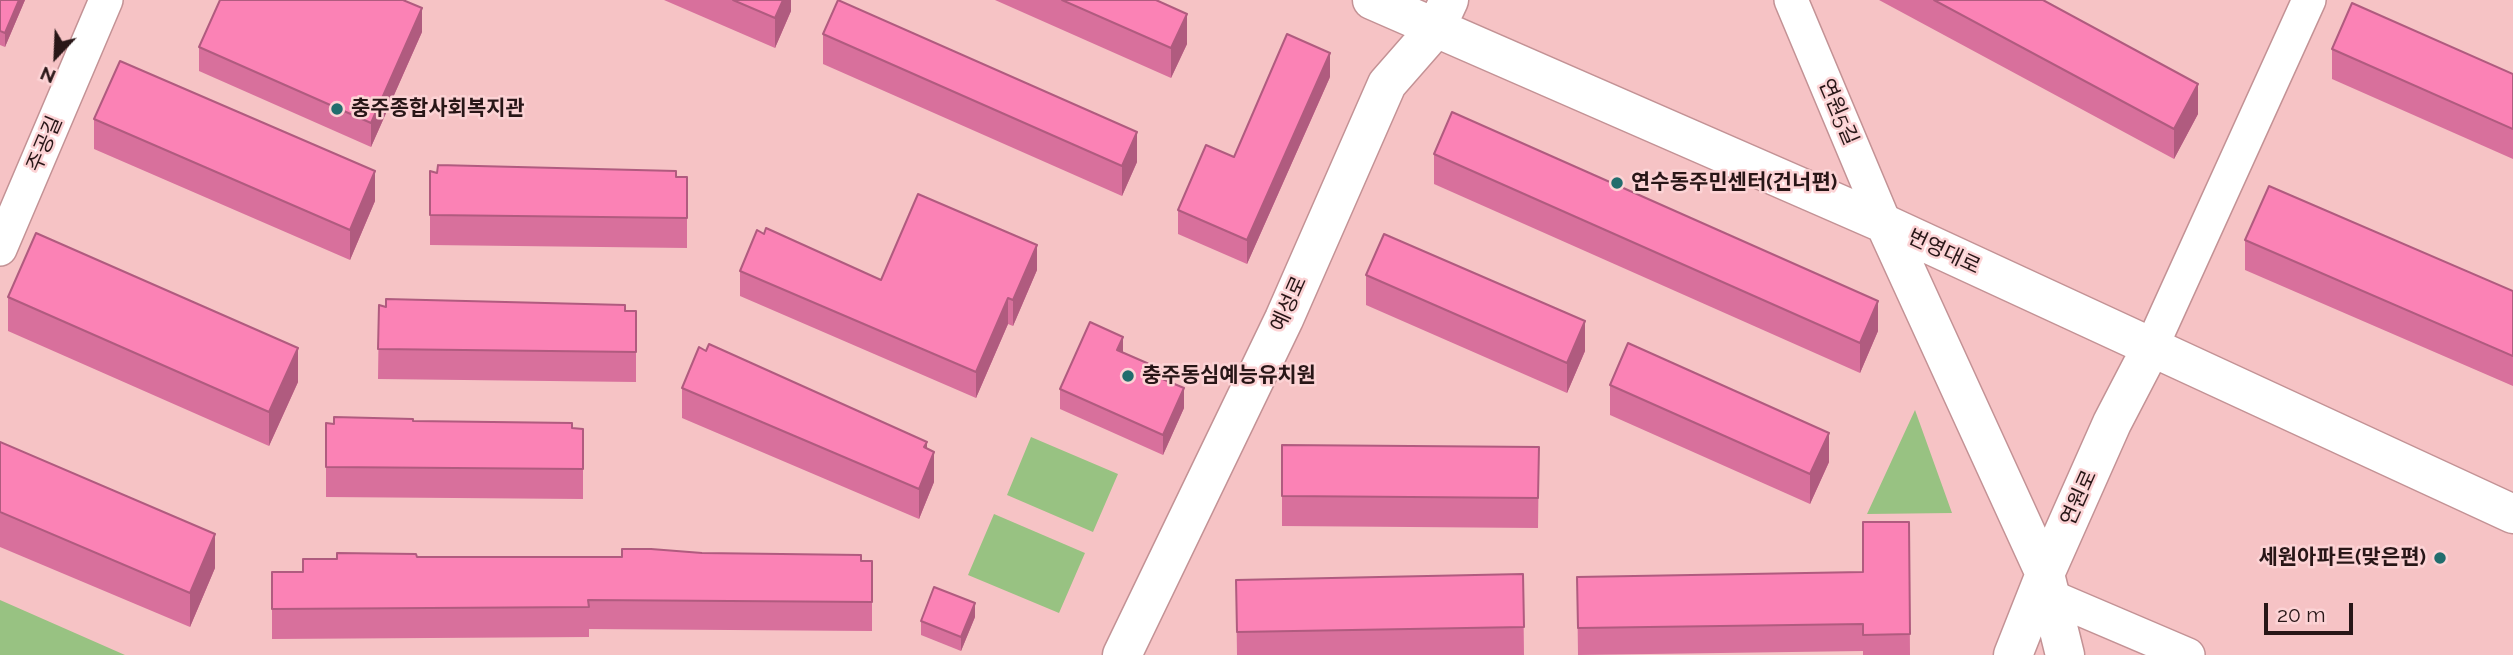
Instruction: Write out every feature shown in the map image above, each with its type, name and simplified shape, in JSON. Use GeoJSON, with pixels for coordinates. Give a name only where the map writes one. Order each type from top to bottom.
{"type":"FeatureCollection","features":[{"type":"Feature","properties":{"kind":"street","name":"주공길"},"geometry":{"type":"LineString","coordinates":[[0,249],[106,0]]}},
{"type":"Feature","properties":{"kind":"street","name":"번영대로"},"geometry":{"type":"LineString","coordinates":[[1372,0],[1443,14],[1885,225],[2513,514]]}},
{"type":"Feature","properties":{"kind":"street","name":"연원5길"},"geometry":{"type":"LineString","coordinates":[[1790,0],[1885,225]]}},
{"type":"Feature","properties":{"kind":"street"},"geometry":{"type":"LineString","coordinates":[[2151,348],[2309,0]]}},
{"type":"Feature","properties":{"kind":"street","name":"예성로"},"geometry":{"type":"LineString","coordinates":[[1122,655],[1284,319],[1387,84],[1443,14]]}},
{"type":"Feature","properties":{"kind":"street"},"geometry":{"type":"LineString","coordinates":[[1885,225],[2048,586],[2066,655]]}},
{"type":"Feature","properties":{"kind":"street","name":"연원로"},"geometry":{"type":"LineString","coordinates":[[2013,655],[2048,586],[2112,423],[2151,348]]}},
{"type":"Feature","properties":{"kind":"street"},"geometry":{"type":"LineString","coordinates":[[2048,586],[2188,655]]}},
{"type":"Feature","properties":{"kind":"green space"},"geometry":{"type":"Polygon","coordinates":[[[1915,410],[1952,513],[1867,514],[1915,410]]]}},
{"type":"Feature","properties":{"kind":"green space"},"geometry":{"type":"Polygon","coordinates":[[[1031,437],[1118,474],[1093,532],[1007,495],[1031,437]]]}},
{"type":"Feature","properties":{"kind":"green space"},"geometry":{"type":"Polygon","coordinates":[[[994,514],[1085,553],[1059,613],[968,575],[994,514]]]}},
{"type":"Feature","properties":{"kind":"green space"},"geometry":{"type":"Polygon","coordinates":[[[0,600],[125,655],[0,655],[0,600]]]}},
{"type":"Feature","properties":{"kind":"building"},"geometry":{"type":"Polygon","coordinates":[[[0,0],[19,0],[5,33],[0,31],[0,0]]]}},
{"type":"Feature","properties":{"kind":"building","name":"충주종합사회복지관"},"geometry":{"type":"Polygon","coordinates":[[[220,0],[403,0],[422,8],[371,123],[199,47],[220,0]]]}},
{"type":"Feature","properties":{"kind":"building"},"geometry":{"type":"Polygon","coordinates":[[[733,0],[783,0],[775,18],[733,0]]]}},
{"type":"Feature","properties":{"kind":"building"},"geometry":{"type":"Polygon","coordinates":[[[838,0],[1137,132],[1122,166],[823,34],[838,0]]]}},
{"type":"Feature","properties":{"kind":"building"},"geometry":{"type":"Polygon","coordinates":[[[1062,0],[1156,0],[1187,14],[1171,48],[1062,0]]]}},
{"type":"Feature","properties":{"kind":"building"},"geometry":{"type":"Polygon","coordinates":[[[1934,0],[2043,0],[2198,84],[2174,129],[1934,0]]]}},
{"type":"Feature","properties":{"kind":"building"},"geometry":{"type":"Polygon","coordinates":[[[2352,3],[2513,74],[2513,129],[2332,49],[2352,3]]]}},
{"type":"Feature","properties":{"kind":"building"},"geometry":{"type":"Polygon","coordinates":[[[1287,34],[1330,53],[1247,240],[1178,210],[1206,145],[1234,157],[1287,34]]]}},
{"type":"Feature","properties":{"kind":"building"},"geometry":{"type":"Polygon","coordinates":[[[120,61],[375,171],[350,230],[94,119],[120,61]]]}},
{"type":"Feature","properties":{"kind":"building"},"geometry":{"type":"Polygon","coordinates":[[[1452,112],[1878,301],[1860,343],[1434,154],[1452,112]]]}},
{"type":"Feature","properties":{"kind":"building"},"geometry":{"type":"Polygon","coordinates":[[[438,165],[676,171],[676,177],[687,177],[687,218],[430,215],[430,171],[437,173],[438,165]]]}},
{"type":"Feature","properties":{"kind":"building"},"geometry":{"type":"Polygon","coordinates":[[[2269,186],[2513,291],[2513,356],[2245,240],[2269,186]]]}},
{"type":"Feature","properties":{"kind":"building"},"geometry":{"type":"Polygon","coordinates":[[[918,194],[1037,245],[1013,300],[1008,298],[976,372],[740,271],[757,230],[764,234],[766,228],[881,280],[918,194]]]}},
{"type":"Feature","properties":{"kind":"building"},"geometry":{"type":"Polygon","coordinates":[[[36,233],[298,348],[269,412],[8,297],[36,233]]]}},
{"type":"Feature","properties":{"kind":"building"},"geometry":{"type":"Polygon","coordinates":[[[1384,234],[1585,321],[1567,363],[1366,275],[1384,234]]]}},
{"type":"Feature","properties":{"kind":"building"},"geometry":{"type":"Polygon","coordinates":[[[386,299],[625,305],[625,311],[636,311],[636,352],[378,349],[379,305],[386,307],[386,299]]]}},
{"type":"Feature","properties":{"kind":"building"},"geometry":{"type":"Polygon","coordinates":[[[1090,322],[1123,337],[1117,350],[1163,370],[1160,378],[1184,388],[1163,435],[1060,389],[1090,322]]]}},
{"type":"Feature","properties":{"kind":"building"},"geometry":{"type":"Polygon","coordinates":[[[1628,343],[1829,433],[1810,474],[1610,385],[1628,343]]]}},
{"type":"Feature","properties":{"kind":"building"},"geometry":{"type":"Polygon","coordinates":[[[709,344],[927,442],[924,447],[934,452],[919,489],[682,388],[699,347],[706,351],[709,344]]]}},
{"type":"Feature","properties":{"kind":"building"},"geometry":{"type":"Polygon","coordinates":[[[334,417],[572,423],[572,428],[583,429],[583,469],[326,467],[326,423],[334,424],[334,417]]]}},
{"type":"Feature","properties":{"kind":"building"},"geometry":{"type":"Polygon","coordinates":[[[0,442],[215,534],[190,593],[0,512],[0,442]]]}},
{"type":"Feature","properties":{"kind":"building"},"geometry":{"type":"Polygon","coordinates":[[[1282,445],[1539,447],[1538,498],[1282,496],[1282,445]]]}},
{"type":"Feature","properties":{"kind":"building"},"geometry":{"type":"Polygon","coordinates":[[[1863,522],[1909,522],[1910,634],[1863,635],[1863,624],[1578,628],[1577,577],[1863,572],[1863,522]]]}},
{"type":"Feature","properties":{"kind":"building"},"geometry":{"type":"Polygon","coordinates":[[[622,549],[861,555],[861,561],[872,561],[872,602],[588,600],[589,607],[272,609],[272,572],[303,572],[303,559],[337,559],[337,553],[416,554],[417,557],[622,557],[622,549]]]}},
{"type":"Feature","properties":{"kind":"building"},"geometry":{"type":"Polygon","coordinates":[[[1523,574],[1524,627],[1237,632],[1236,580],[1523,574]]]}},
{"type":"Feature","properties":{"kind":"building"},"geometry":{"type":"Polygon","coordinates":[[[934,587],[975,603],[961,637],[921,621],[934,587]]]}},
{"type":"Feature","properties":{"kind":"place","name":"충주종합사회복지관"},"geometry":{"type":"Point","coordinates":[337,109]}},
{"type":"Feature","properties":{"kind":"place","name":"연수동주민센터(건너편)"},"geometry":{"type":"Point","coordinates":[1617,183]}},
{"type":"Feature","properties":{"kind":"place","name":"충주동심예능유치원"},"geometry":{"type":"Point","coordinates":[1128,376]}},
{"type":"Feature","properties":{"kind":"place","name":"세원아파트(맞은편)"},"geometry":{"type":"Point","coordinates":[2440,558]}}]}
